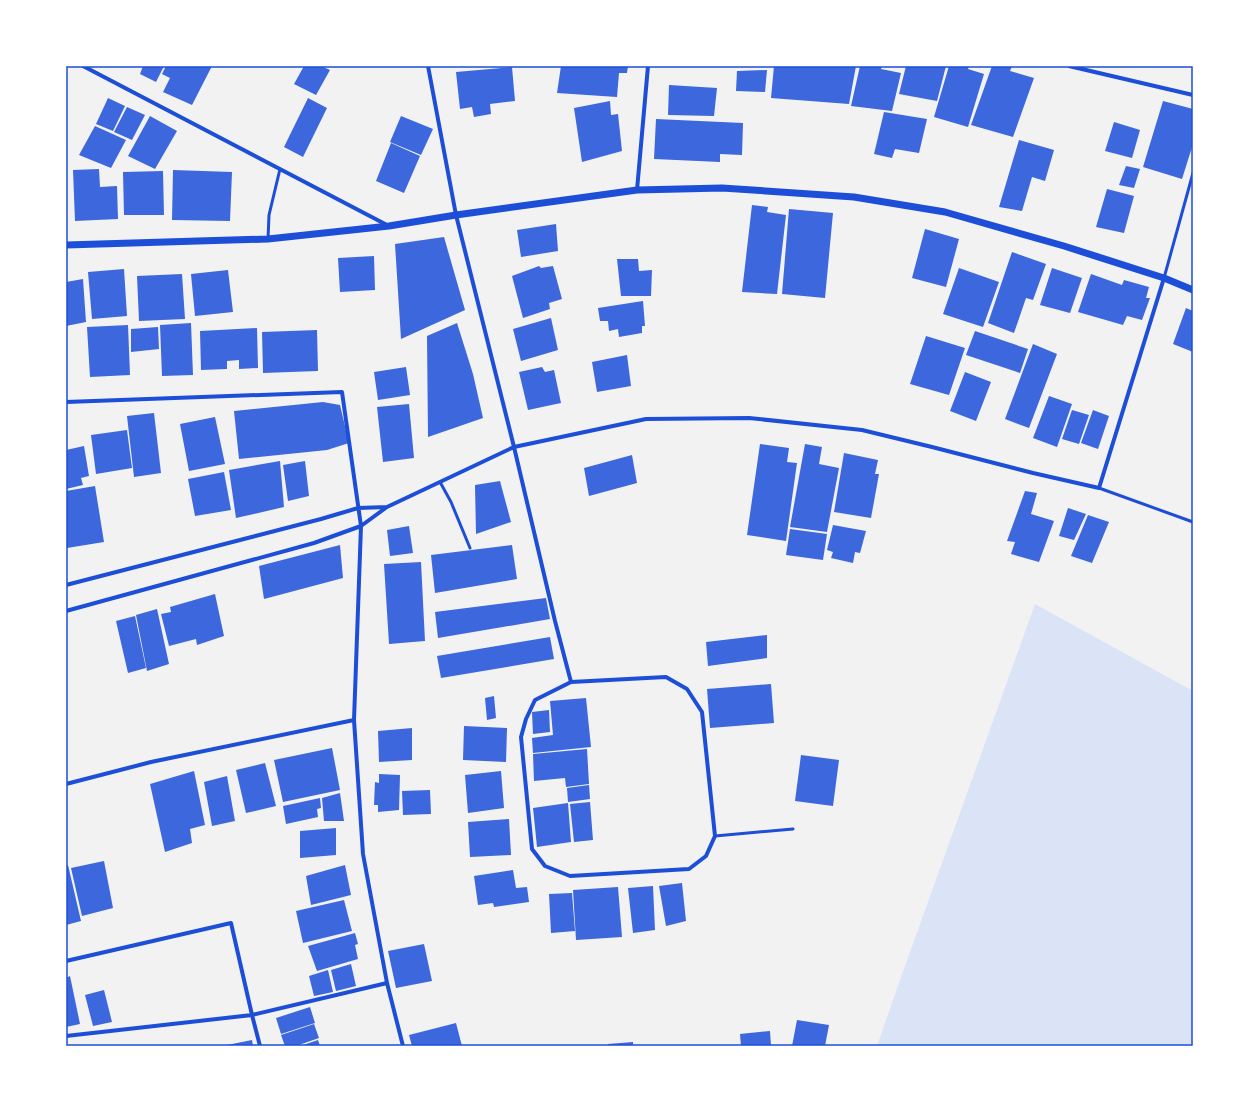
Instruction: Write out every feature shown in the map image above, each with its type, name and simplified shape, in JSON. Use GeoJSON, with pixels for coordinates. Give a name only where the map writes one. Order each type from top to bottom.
{"type":"FeatureCollection","features":[{"type":"Feature","properties":{"kind":"street"},"geometry":{"type":"LineString","coordinates":[[83,66],[389,226]]}},
{"type":"Feature","properties":{"kind":"street"},"geometry":{"type":"LineString","coordinates":[[428,66],[456,215],[571,682]]}},
{"type":"Feature","properties":{"kind":"street"},"geometry":{"type":"LineString","coordinates":[[637,190],[648,66]]}},
{"type":"Feature","properties":{"kind":"street"},"geometry":{"type":"LineString","coordinates":[[1069,66],[1193,95]]}},
{"type":"Feature","properties":{"kind":"street"},"geometry":{"type":"LineString","coordinates":[[66,245],[268,239],[389,226],[456,215],[637,190],[722,188],[854,197],[937,211],[1064,246],[1164,278],[1193,290]]}},
{"type":"Feature","properties":{"kind":"street"},"geometry":{"type":"LineString","coordinates":[[66,611],[314,543],[360,526],[387,507],[514,447],[646,420],[749,418],[862,430],[1099,488],[1164,278]]}},
{"type":"Feature","properties":{"kind":"street"},"geometry":{"type":"LineString","coordinates":[[66,402],[342,392],[360,526],[354,720],[363,854],[387,983],[403,1046]]}},
{"type":"Feature","properties":{"kind":"street"},"geometry":{"type":"LineString","coordinates":[[66,585],[321,519],[358,508],[387,507]]}},
{"type":"Feature","properties":{"kind":"street"},"geometry":{"type":"LineString","coordinates":[[666,677],[687,690],[702,712],[715,836],[706,856],[689,869],[570,876],[546,866],[532,849],[521,737],[526,719],[535,700],[571,682],[666,677]]}},
{"type":"Feature","properties":{"kind":"street"},"geometry":{"type":"LineString","coordinates":[[66,784],[151,762],[354,720]]}},
{"type":"Feature","properties":{"kind":"street"},"geometry":{"type":"LineString","coordinates":[[66,961],[232,923],[260,1046]]}},
{"type":"Feature","properties":{"kind":"street"},"geometry":{"type":"LineString","coordinates":[[66,1036],[252,1015],[387,983]]}},
{"type":"Feature","properties":{"kind":"lane"},"geometry":{"type":"LineString","coordinates":[[268,239],[269,215],[280,169]]}},
{"type":"Feature","properties":{"kind":"lane"},"geometry":{"type":"LineString","coordinates":[[1164,278],[1193,173]]}},
{"type":"Feature","properties":{"kind":"lane"},"geometry":{"type":"LineString","coordinates":[[440,482],[470,548]]}},
{"type":"Feature","properties":{"kind":"lane"},"geometry":{"type":"LineString","coordinates":[[1099,488],[1193,522]]}},
{"type":"Feature","properties":{"kind":"lane"},"geometry":{"type":"LineString","coordinates":[[715,836],[793,828]]}},
{"type":"Feature","properties":{"kind":"shaded area"},"geometry":{"type":"Polygon","coordinates":[[[1035,604],[1193,691],[1193,1046],[877,1046],[901,977],[1035,604]]]}},
{"type":"Feature","properties":{"kind":"building"},"geometry":{"type":"Polygon","coordinates":[[[143,66],[164,66],[156,82],[140,74],[143,66]]]}},
{"type":"Feature","properties":{"kind":"building"},"geometry":{"type":"Polygon","coordinates":[[[166,66],[212,66],[192,105],[163,92],[170,78],[162,74],[166,66]]]}},
{"type":"Feature","properties":{"kind":"building"},"geometry":{"type":"Polygon","coordinates":[[[304,66],[321,66],[330,70],[316,95],[294,84],[304,66]]]}},
{"type":"Feature","properties":{"kind":"building"},"geometry":{"type":"Polygon","coordinates":[[[561,66],[628,66],[627,73],[619,73],[617,97],[557,93],[561,66]]]}},
{"type":"Feature","properties":{"kind":"building"},"geometry":{"type":"Polygon","coordinates":[[[774,66],[856,66],[849,104],[771,98],[774,66]]]}},
{"type":"Feature","properties":{"kind":"building"},"geometry":{"type":"Polygon","coordinates":[[[860,66],[882,66],[881,69],[901,73],[892,111],[851,106],[860,66]]]}},
{"type":"Feature","properties":{"kind":"building"},"geometry":{"type":"Polygon","coordinates":[[[906,66],[946,66],[937,101],[899,94],[906,66]]]}},
{"type":"Feature","properties":{"kind":"building"},"geometry":{"type":"Polygon","coordinates":[[[949,66],[969,66],[968,69],[984,74],[968,127],[934,117],[949,66]]]}},
{"type":"Feature","properties":{"kind":"building"},"geometry":{"type":"Polygon","coordinates":[[[992,66],[1012,66],[1010,71],[1034,78],[1013,137],[971,125],[992,66]]]}},
{"type":"Feature","properties":{"kind":"building"},"geometry":{"type":"Polygon","coordinates":[[[512,67],[515,101],[490,104],[491,114],[474,117],[472,107],[460,109],[456,72],[512,67]]]}},
{"type":"Feature","properties":{"kind":"building"},"geometry":{"type":"Polygon","coordinates":[[[767,70],[765,92],[736,91],[737,71],[767,70]]]}},
{"type":"Feature","properties":{"kind":"building"},"geometry":{"type":"Polygon","coordinates":[[[669,85],[717,88],[714,116],[668,115],[669,85]]]}},
{"type":"Feature","properties":{"kind":"building"},"geometry":{"type":"Polygon","coordinates":[[[108,98],[125,106],[113,131],[96,124],[108,98]]]}},
{"type":"Feature","properties":{"kind":"building"},"geometry":{"type":"Polygon","coordinates":[[[308,98],[327,108],[303,157],[284,147],[308,98]]]}},
{"type":"Feature","properties":{"kind":"building"},"geometry":{"type":"Polygon","coordinates":[[[610,101],[611,115],[618,114],[622,151],[582,162],[574,108],[610,101]]]}},
{"type":"Feature","properties":{"kind":"building"},"geometry":{"type":"Polygon","coordinates":[[[1163,101],[1193,109],[1193,144],[1182,179],[1143,167],[1163,101]]]}},
{"type":"Feature","properties":{"kind":"building"},"geometry":{"type":"Polygon","coordinates":[[[127,107],[145,115],[132,140],[114,132],[127,107]]]}},
{"type":"Feature","properties":{"kind":"building"},"geometry":{"type":"Polygon","coordinates":[[[884,112],[927,119],[919,153],[895,149],[892,158],[874,154],[884,112]]]}},
{"type":"Feature","properties":{"kind":"building"},"geometry":{"type":"Polygon","coordinates":[[[150,116],[177,131],[155,169],[128,156],[150,116]]]}},
{"type":"Feature","properties":{"kind":"building"},"geometry":{"type":"Polygon","coordinates":[[[401,116],[433,129],[421,155],[390,142],[401,116]]]}},
{"type":"Feature","properties":{"kind":"building"},"geometry":{"type":"Polygon","coordinates":[[[656,119],[743,123],[742,155],[720,154],[720,162],[654,159],[656,119]]]}},
{"type":"Feature","properties":{"kind":"building"},"geometry":{"type":"Polygon","coordinates":[[[1114,122],[1140,130],[1132,158],[1105,151],[1114,122]]]}},
{"type":"Feature","properties":{"kind":"building"},"geometry":{"type":"Polygon","coordinates":[[[95,126],[126,140],[111,168],[79,155],[95,126]]]}},
{"type":"Feature","properties":{"kind":"building"},"geometry":{"type":"Polygon","coordinates":[[[1019,140],[1054,150],[1045,181],[1032,177],[1022,211],[999,207],[1019,140]]]}},
{"type":"Feature","properties":{"kind":"building"},"geometry":{"type":"Polygon","coordinates":[[[391,143],[420,156],[404,193],[376,181],[391,143]]]}},
{"type":"Feature","properties":{"kind":"building"},"geometry":{"type":"Polygon","coordinates":[[[1126,166],[1140,169],[1134,188],[1119,185],[1126,166]]]}},
{"type":"Feature","properties":{"kind":"building"},"geometry":{"type":"Polygon","coordinates":[[[99,169],[100,187],[117,186],[118,219],[75,221],[73,170],[99,169]]]}},
{"type":"Feature","properties":{"kind":"building"},"geometry":{"type":"Polygon","coordinates":[[[173,170],[232,172],[230,221],[172,220],[173,170]]]}},
{"type":"Feature","properties":{"kind":"building"},"geometry":{"type":"Polygon","coordinates":[[[163,171],[164,215],[124,215],[123,172],[163,171]]]}},
{"type":"Feature","properties":{"kind":"building"},"geometry":{"type":"Polygon","coordinates":[[[1107,189],[1134,196],[1124,233],[1096,227],[1107,189]]]}},
{"type":"Feature","properties":{"kind":"building"},"geometry":{"type":"Polygon","coordinates":[[[752,205],[768,207],[767,212],[786,215],[777,294],[742,292],[752,205]]]}},
{"type":"Feature","properties":{"kind":"building"},"geometry":{"type":"Polygon","coordinates":[[[789,209],[833,213],[825,298],[782,294],[789,209]]]}},
{"type":"Feature","properties":{"kind":"building"},"geometry":{"type":"Polygon","coordinates":[[[556,224],[558,251],[521,257],[517,230],[556,224]]]}},
{"type":"Feature","properties":{"kind":"building"},"geometry":{"type":"Polygon","coordinates":[[[925,229],[959,239],[946,287],[912,278],[925,229]]]}},
{"type":"Feature","properties":{"kind":"building"},"geometry":{"type":"Polygon","coordinates":[[[444,237],[465,310],[401,339],[395,244],[444,237]]]}},
{"type":"Feature","properties":{"kind":"building"},"geometry":{"type":"Polygon","coordinates":[[[1012,252],[1046,264],[1033,300],[1026,298],[1014,333],[988,323],[1012,252]]]}},
{"type":"Feature","properties":{"kind":"building"},"geometry":{"type":"Polygon","coordinates":[[[374,256],[375,290],[340,292],[338,258],[374,256]]]}},
{"type":"Feature","properties":{"kind":"building"},"geometry":{"type":"Polygon","coordinates":[[[617,259],[638,259],[639,271],[652,270],[651,296],[621,296],[617,259]]]}},
{"type":"Feature","properties":{"kind":"building"},"geometry":{"type":"Polygon","coordinates":[[[539,266],[541,268],[553,266],[562,299],[549,303],[550,309],[523,318],[512,276],[539,266]]]}},
{"type":"Feature","properties":{"kind":"building"},"geometry":{"type":"Polygon","coordinates":[[[959,268],[999,282],[983,327],[943,314],[959,268]]]}},
{"type":"Feature","properties":{"kind":"building"},"geometry":{"type":"Polygon","coordinates":[[[1052,268],[1082,278],[1070,313],[1040,305],[1052,268]]]}},
{"type":"Feature","properties":{"kind":"building"},"geometry":{"type":"Polygon","coordinates":[[[124,269],[127,316],[92,319],[88,272],[124,269]]]}},
{"type":"Feature","properties":{"kind":"building"},"geometry":{"type":"Polygon","coordinates":[[[228,270],[233,312],[195,316],[191,274],[228,270]]]}},
{"type":"Feature","properties":{"kind":"building"},"geometry":{"type":"Polygon","coordinates":[[[182,274],[185,319],[139,321],[137,276],[182,274]]]}},
{"type":"Feature","properties":{"kind":"building"},"geometry":{"type":"Polygon","coordinates":[[[1091,274],[1122,285],[1124,280],[1149,287],[1146,298],[1150,298],[1142,320],[1127,316],[1123,325],[1078,312],[1091,274]]]}},
{"type":"Feature","properties":{"kind":"building"},"geometry":{"type":"Polygon","coordinates":[[[83,279],[86,322],[66,326],[66,282],[83,279]]]}},
{"type":"Feature","properties":{"kind":"building"},"geometry":{"type":"Polygon","coordinates":[[[643,301],[645,326],[642,326],[642,333],[619,337],[618,329],[609,331],[608,321],[600,321],[598,308],[643,301]]]}},
{"type":"Feature","properties":{"kind":"building"},"geometry":{"type":"Polygon","coordinates":[[[1186,308],[1193,311],[1193,352],[1173,344],[1186,308]]]}},
{"type":"Feature","properties":{"kind":"building"},"geometry":{"type":"Polygon","coordinates":[[[551,318],[558,350],[521,361],[513,329],[551,318]]]}},
{"type":"Feature","properties":{"kind":"building"},"geometry":{"type":"Polygon","coordinates":[[[191,323],[193,375],[162,376],[160,325],[191,323]]]}},
{"type":"Feature","properties":{"kind":"building"},"geometry":{"type":"Polygon","coordinates":[[[457,323],[473,374],[483,418],[428,437],[427,336],[457,323]]]}},
{"type":"Feature","properties":{"kind":"building"},"geometry":{"type":"Polygon","coordinates":[[[128,325],[130,375],[90,377],[87,327],[128,325]]]}},
{"type":"Feature","properties":{"kind":"building"},"geometry":{"type":"Polygon","coordinates":[[[158,327],[159,349],[131,352],[131,329],[158,327]]]}},
{"type":"Feature","properties":{"kind":"building"},"geometry":{"type":"Polygon","coordinates":[[[257,328],[258,368],[239,369],[239,360],[227,361],[227,369],[201,370],[200,331],[257,328]]]}},
{"type":"Feature","properties":{"kind":"building"},"geometry":{"type":"Polygon","coordinates":[[[317,330],[318,371],[263,373],[262,332],[317,330]]]}},
{"type":"Feature","properties":{"kind":"building"},"geometry":{"type":"Polygon","coordinates":[[[975,331],[1028,349],[1020,373],[966,355],[975,331]]]}},
{"type":"Feature","properties":{"kind":"building"},"geometry":{"type":"Polygon","coordinates":[[[926,336],[965,348],[949,395],[910,384],[926,336]]]}},
{"type":"Feature","properties":{"kind":"building"},"geometry":{"type":"Polygon","coordinates":[[[1033,344],[1057,354],[1029,428],[1005,419],[1033,344]]]}},
{"type":"Feature","properties":{"kind":"building"},"geometry":{"type":"Polygon","coordinates":[[[627,355],[631,386],[597,392],[592,362],[627,355]]]}},
{"type":"Feature","properties":{"kind":"building"},"geometry":{"type":"Polygon","coordinates":[[[406,367],[410,395],[378,400],[374,372],[406,367]]]}},
{"type":"Feature","properties":{"kind":"building"},"geometry":{"type":"Polygon","coordinates":[[[542,367],[545,372],[554,370],[561,403],[528,410],[519,372],[542,367]]]}},
{"type":"Feature","properties":{"kind":"building"},"geometry":{"type":"Polygon","coordinates":[[[965,372],[991,382],[976,421],[950,411],[965,372]]]}},
{"type":"Feature","properties":{"kind":"building"},"geometry":{"type":"Polygon","coordinates":[[[1049,396],[1072,404],[1057,447],[1033,438],[1049,396]]]}},
{"type":"Feature","properties":{"kind":"building"},"geometry":{"type":"Polygon","coordinates":[[[323,402],[340,405],[349,443],[327,450],[239,459],[234,411],[323,402]]]}},
{"type":"Feature","properties":{"kind":"building"},"geometry":{"type":"Polygon","coordinates":[[[409,404],[414,458],[383,462],[377,407],[409,404]]]}},
{"type":"Feature","properties":{"kind":"building"},"geometry":{"type":"Polygon","coordinates":[[[1072,410],[1089,415],[1079,444],[1062,439],[1072,410]]]}},
{"type":"Feature","properties":{"kind":"building"},"geometry":{"type":"Polygon","coordinates":[[[1093,410],[1109,416],[1098,449],[1081,443],[1093,410]]]}},
{"type":"Feature","properties":{"kind":"building"},"geometry":{"type":"Polygon","coordinates":[[[154,413],[161,473],[134,477],[127,416],[154,413]]]}},
{"type":"Feature","properties":{"kind":"building"},"geometry":{"type":"Polygon","coordinates":[[[215,417],[225,464],[189,471],[180,424],[215,417]]]}},
{"type":"Feature","properties":{"kind":"building"},"geometry":{"type":"Polygon","coordinates":[[[127,430],[132,468],[96,474],[91,435],[127,430]]]}},
{"type":"Feature","properties":{"kind":"building"},"geometry":{"type":"Polygon","coordinates":[[[760,444],[789,448],[787,462],[797,463],[786,541],[747,535],[760,444]]]}},
{"type":"Feature","properties":{"kind":"building"},"geometry":{"type":"Polygon","coordinates":[[[805,444],[822,447],[819,464],[839,468],[827,532],[790,527],[805,444]]]}},
{"type":"Feature","properties":{"kind":"building"},"geometry":{"type":"Polygon","coordinates":[[[84,446],[89,476],[81,478],[83,485],[66,489],[66,450],[84,446]]]}},
{"type":"Feature","properties":{"kind":"building"},"geometry":{"type":"Polygon","coordinates":[[[844,453],[878,460],[875,474],[879,474],[871,518],[834,512],[844,453]]]}},
{"type":"Feature","properties":{"kind":"building"},"geometry":{"type":"Polygon","coordinates":[[[632,455],[637,483],[589,496],[584,468],[632,455]]]}},
{"type":"Feature","properties":{"kind":"building"},"geometry":{"type":"Polygon","coordinates":[[[280,461],[284,507],[236,518],[229,470],[280,461]]]}},
{"type":"Feature","properties":{"kind":"building"},"geometry":{"type":"Polygon","coordinates":[[[305,461],[309,496],[288,501],[283,465],[305,461]]]}},
{"type":"Feature","properties":{"kind":"building"},"geometry":{"type":"Polygon","coordinates":[[[224,472],[231,510],[195,516],[188,479],[224,472]]]}},
{"type":"Feature","properties":{"kind":"building"},"geometry":{"type":"Polygon","coordinates":[[[500,481],[511,522],[476,534],[475,485],[500,481]]]}},
{"type":"Feature","properties":{"kind":"building"},"geometry":{"type":"Polygon","coordinates":[[[95,486],[104,542],[67,548],[66,491],[95,486]]]}},
{"type":"Feature","properties":{"kind":"building"},"geometry":{"type":"Polygon","coordinates":[[[1025,491],[1037,493],[1031,514],[1054,521],[1039,562],[1011,554],[1015,542],[1007,541],[1025,491]]]}},
{"type":"Feature","properties":{"kind":"building"},"geometry":{"type":"Polygon","coordinates":[[[1068,508],[1086,514],[1074,540],[1059,536],[1068,508]]]}},
{"type":"Feature","properties":{"kind":"building"},"geometry":{"type":"Polygon","coordinates":[[[1088,515],[1109,522],[1092,563],[1071,556],[1088,515]]]}},
{"type":"Feature","properties":{"kind":"building"},"geometry":{"type":"Polygon","coordinates":[[[833,525],[866,531],[860,553],[855,552],[853,563],[831,558],[833,552],[827,550],[833,525]]]}},
{"type":"Feature","properties":{"kind":"building"},"geometry":{"type":"Polygon","coordinates":[[[409,526],[413,553],[390,556],[387,530],[409,526]]]}},
{"type":"Feature","properties":{"kind":"building"},"geometry":{"type":"Polygon","coordinates":[[[790,529],[827,534],[823,560],[786,555],[790,529]]]}},
{"type":"Feature","properties":{"kind":"building"},"geometry":{"type":"Polygon","coordinates":[[[340,545],[343,578],[264,599],[259,566],[340,545]]]}},
{"type":"Feature","properties":{"kind":"building"},"geometry":{"type":"Polygon","coordinates":[[[512,545],[517,579],[435,593],[431,555],[512,545]]]}},
{"type":"Feature","properties":{"kind":"building"},"geometry":{"type":"Polygon","coordinates":[[[421,562],[425,641],[389,644],[384,564],[421,562]]]}},
{"type":"Feature","properties":{"kind":"building"},"geometry":{"type":"Polygon","coordinates":[[[215,594],[224,636],[197,645],[196,639],[169,646],[161,614],[171,612],[170,607],[215,594]]]}},
{"type":"Feature","properties":{"kind":"building"},"geometry":{"type":"Polygon","coordinates":[[[546,598],[550,619],[438,638],[435,612],[546,598]]]}},
{"type":"Feature","properties":{"kind":"building"},"geometry":{"type":"Polygon","coordinates":[[[157,609],[169,664],[147,671],[136,615],[157,609]]]}},
{"type":"Feature","properties":{"kind":"building"},"geometry":{"type":"Polygon","coordinates":[[[135,616],[146,668],[128,673],[116,621],[135,616]]]}},
{"type":"Feature","properties":{"kind":"building"},"geometry":{"type":"Polygon","coordinates":[[[767,635],[767,658],[708,666],[706,642],[767,635]]]}},
{"type":"Feature","properties":{"kind":"building"},"geometry":{"type":"Polygon","coordinates":[[[550,637],[554,659],[441,678],[437,656],[550,637]]]}},
{"type":"Feature","properties":{"kind":"building"},"geometry":{"type":"Polygon","coordinates":[[[771,684],[774,723],[710,728],[707,689],[771,684]]]}},
{"type":"Feature","properties":{"kind":"building"},"geometry":{"type":"Polygon","coordinates":[[[494,696],[496,718],[487,720],[485,698],[494,696]]]}},
{"type":"Feature","properties":{"kind":"building"},"geometry":{"type":"Polygon","coordinates":[[[586,698],[591,747],[533,753],[532,738],[553,735],[550,701],[586,698]]]}},
{"type":"Feature","properties":{"kind":"building"},"geometry":{"type":"Polygon","coordinates":[[[549,710],[550,732],[533,734],[532,712],[549,710]]]}},
{"type":"Feature","properties":{"kind":"building"},"geometry":{"type":"Polygon","coordinates":[[[464,726],[507,728],[506,762],[463,760],[464,726]]]}},
{"type":"Feature","properties":{"kind":"building"},"geometry":{"type":"Polygon","coordinates":[[[412,728],[412,760],[379,762],[378,731],[412,728]]]}},
{"type":"Feature","properties":{"kind":"building"},"geometry":{"type":"Polygon","coordinates":[[[332,748],[340,790],[283,802],[274,760],[332,748]]]}},
{"type":"Feature","properties":{"kind":"building"},"geometry":{"type":"Polygon","coordinates":[[[587,749],[589,784],[566,787],[565,778],[534,781],[533,754],[587,749]]]}},
{"type":"Feature","properties":{"kind":"building"},"geometry":{"type":"Polygon","coordinates":[[[801,755],[839,760],[833,806],[795,801],[801,755]]]}},
{"type":"Feature","properties":{"kind":"building"},"geometry":{"type":"Polygon","coordinates":[[[265,763],[276,806],[246,813],[236,770],[265,763]]]}},
{"type":"Feature","properties":{"kind":"building"},"geometry":{"type":"Polygon","coordinates":[[[194,771],[205,825],[190,829],[192,843],[165,852],[150,784],[194,771]]]}},
{"type":"Feature","properties":{"kind":"building"},"geometry":{"type":"Polygon","coordinates":[[[501,771],[504,808],[468,813],[465,775],[501,771]]]}},
{"type":"Feature","properties":{"kind":"building"},"geometry":{"type":"Polygon","coordinates":[[[379,774],[400,775],[399,810],[378,812],[378,805],[374,805],[375,782],[379,783],[379,774]]]}},
{"type":"Feature","properties":{"kind":"building"},"geometry":{"type":"Polygon","coordinates":[[[227,776],[235,821],[212,826],[204,782],[227,776]]]}},
{"type":"Feature","properties":{"kind":"building"},"geometry":{"type":"Polygon","coordinates":[[[589,785],[590,799],[568,802],[567,788],[589,785]]]}},
{"type":"Feature","properties":{"kind":"building"},"geometry":{"type":"Polygon","coordinates":[[[430,790],[431,814],[403,815],[402,791],[430,790]]]}},
{"type":"Feature","properties":{"kind":"building"},"geometry":{"type":"Polygon","coordinates":[[[340,793],[344,821],[324,821],[322,798],[340,793]]]}},
{"type":"Feature","properties":{"kind":"building"},"geometry":{"type":"Polygon","coordinates":[[[320,798],[321,808],[317,809],[318,817],[286,824],[283,806],[320,798]]]}},
{"type":"Feature","properties":{"kind":"building"},"geometry":{"type":"Polygon","coordinates":[[[590,802],[593,840],[574,842],[570,804],[590,802]]]}},
{"type":"Feature","properties":{"kind":"building"},"geometry":{"type":"Polygon","coordinates":[[[568,803],[571,842],[537,847],[533,808],[568,803]]]}},
{"type":"Feature","properties":{"kind":"building"},"geometry":{"type":"Polygon","coordinates":[[[509,819],[511,855],[470,857],[468,822],[509,819]]]}},
{"type":"Feature","properties":{"kind":"building"},"geometry":{"type":"Polygon","coordinates":[[[336,828],[336,855],[300,858],[300,831],[336,828]]]}},
{"type":"Feature","properties":{"kind":"building"},"geometry":{"type":"Polygon","coordinates":[[[104,861],[113,908],[82,916],[71,868],[104,861]]]}},
{"type":"Feature","properties":{"kind":"building"},"geometry":{"type":"Polygon","coordinates":[[[68,865],[81,921],[66,925],[66,866],[68,865]]]}},
{"type":"Feature","properties":{"kind":"building"},"geometry":{"type":"Polygon","coordinates":[[[345,865],[351,895],[311,905],[306,876],[345,865]]]}},
{"type":"Feature","properties":{"kind":"building"},"geometry":{"type":"Polygon","coordinates":[[[513,870],[516,888],[527,887],[529,902],[494,907],[493,903],[478,905],[474,876],[513,870]]]}},
{"type":"Feature","properties":{"kind":"building"},"geometry":{"type":"Polygon","coordinates":[[[682,883],[686,921],[666,926],[659,886],[682,883]]]}},
{"type":"Feature","properties":{"kind":"building"},"geometry":{"type":"Polygon","coordinates":[[[653,886],[655,930],[633,933],[628,888],[653,886]]]}},
{"type":"Feature","properties":{"kind":"building"},"geometry":{"type":"Polygon","coordinates":[[[618,887],[622,937],[576,940],[573,890],[618,887]]]}},
{"type":"Feature","properties":{"kind":"building"},"geometry":{"type":"Polygon","coordinates":[[[572,893],[575,931],[551,933],[549,894],[572,893]]]}},
{"type":"Feature","properties":{"kind":"building"},"geometry":{"type":"Polygon","coordinates":[[[344,900],[352,931],[303,943],[296,911],[344,900]]]}},
{"type":"Feature","properties":{"kind":"building"},"geometry":{"type":"Polygon","coordinates":[[[355,933],[358,944],[355,945],[358,959],[317,971],[308,946],[355,933]]]}},
{"type":"Feature","properties":{"kind":"building"},"geometry":{"type":"Polygon","coordinates":[[[424,944],[432,981],[396,988],[388,951],[424,944]]]}},
{"type":"Feature","properties":{"kind":"building"},"geometry":{"type":"Polygon","coordinates":[[[351,964],[356,986],[336,991],[331,970],[351,964]]]}},
{"type":"Feature","properties":{"kind":"building"},"geometry":{"type":"Polygon","coordinates":[[[328,970],[333,992],[314,996],[309,976],[328,970]]]}},
{"type":"Feature","properties":{"kind":"building"},"geometry":{"type":"Polygon","coordinates":[[[70,976],[80,1024],[66,1027],[66,978],[70,976]]]}},
{"type":"Feature","properties":{"kind":"building"},"geometry":{"type":"Polygon","coordinates":[[[104,990],[112,1022],[93,1026],[85,995],[104,990]]]}},
{"type":"Feature","properties":{"kind":"building"},"geometry":{"type":"Polygon","coordinates":[[[310,1007],[315,1023],[281,1034],[276,1018],[310,1007]]]}},
{"type":"Feature","properties":{"kind":"building"},"geometry":{"type":"Polygon","coordinates":[[[797,1020],[829,1025],[825,1046],[792,1046],[797,1020]]]}},
{"type":"Feature","properties":{"kind":"building"},"geometry":{"type":"Polygon","coordinates":[[[456,1023],[462,1046],[412,1046],[409,1035],[456,1023]]]}},
{"type":"Feature","properties":{"kind":"building"},"geometry":{"type":"Polygon","coordinates":[[[314,1024],[319,1038],[296,1046],[285,1046],[281,1035],[314,1024]]]}},
{"type":"Feature","properties":{"kind":"building"},"geometry":{"type":"Polygon","coordinates":[[[770,1031],[771,1046],[741,1046],[740,1034],[770,1031]]]}},
{"type":"Feature","properties":{"kind":"building"},"geometry":{"type":"Polygon","coordinates":[[[252,1040],[253,1046],[227,1046],[227,1045],[252,1040]]]}},
{"type":"Feature","properties":{"kind":"building"},"geometry":{"type":"Polygon","coordinates":[[[318,1040],[320,1046],[300,1046],[318,1040]]]}},
{"type":"Feature","properties":{"kind":"building"},"geometry":{"type":"Polygon","coordinates":[[[633,1042],[633,1046],[608,1046],[608,1044],[633,1042]]]}}]}
